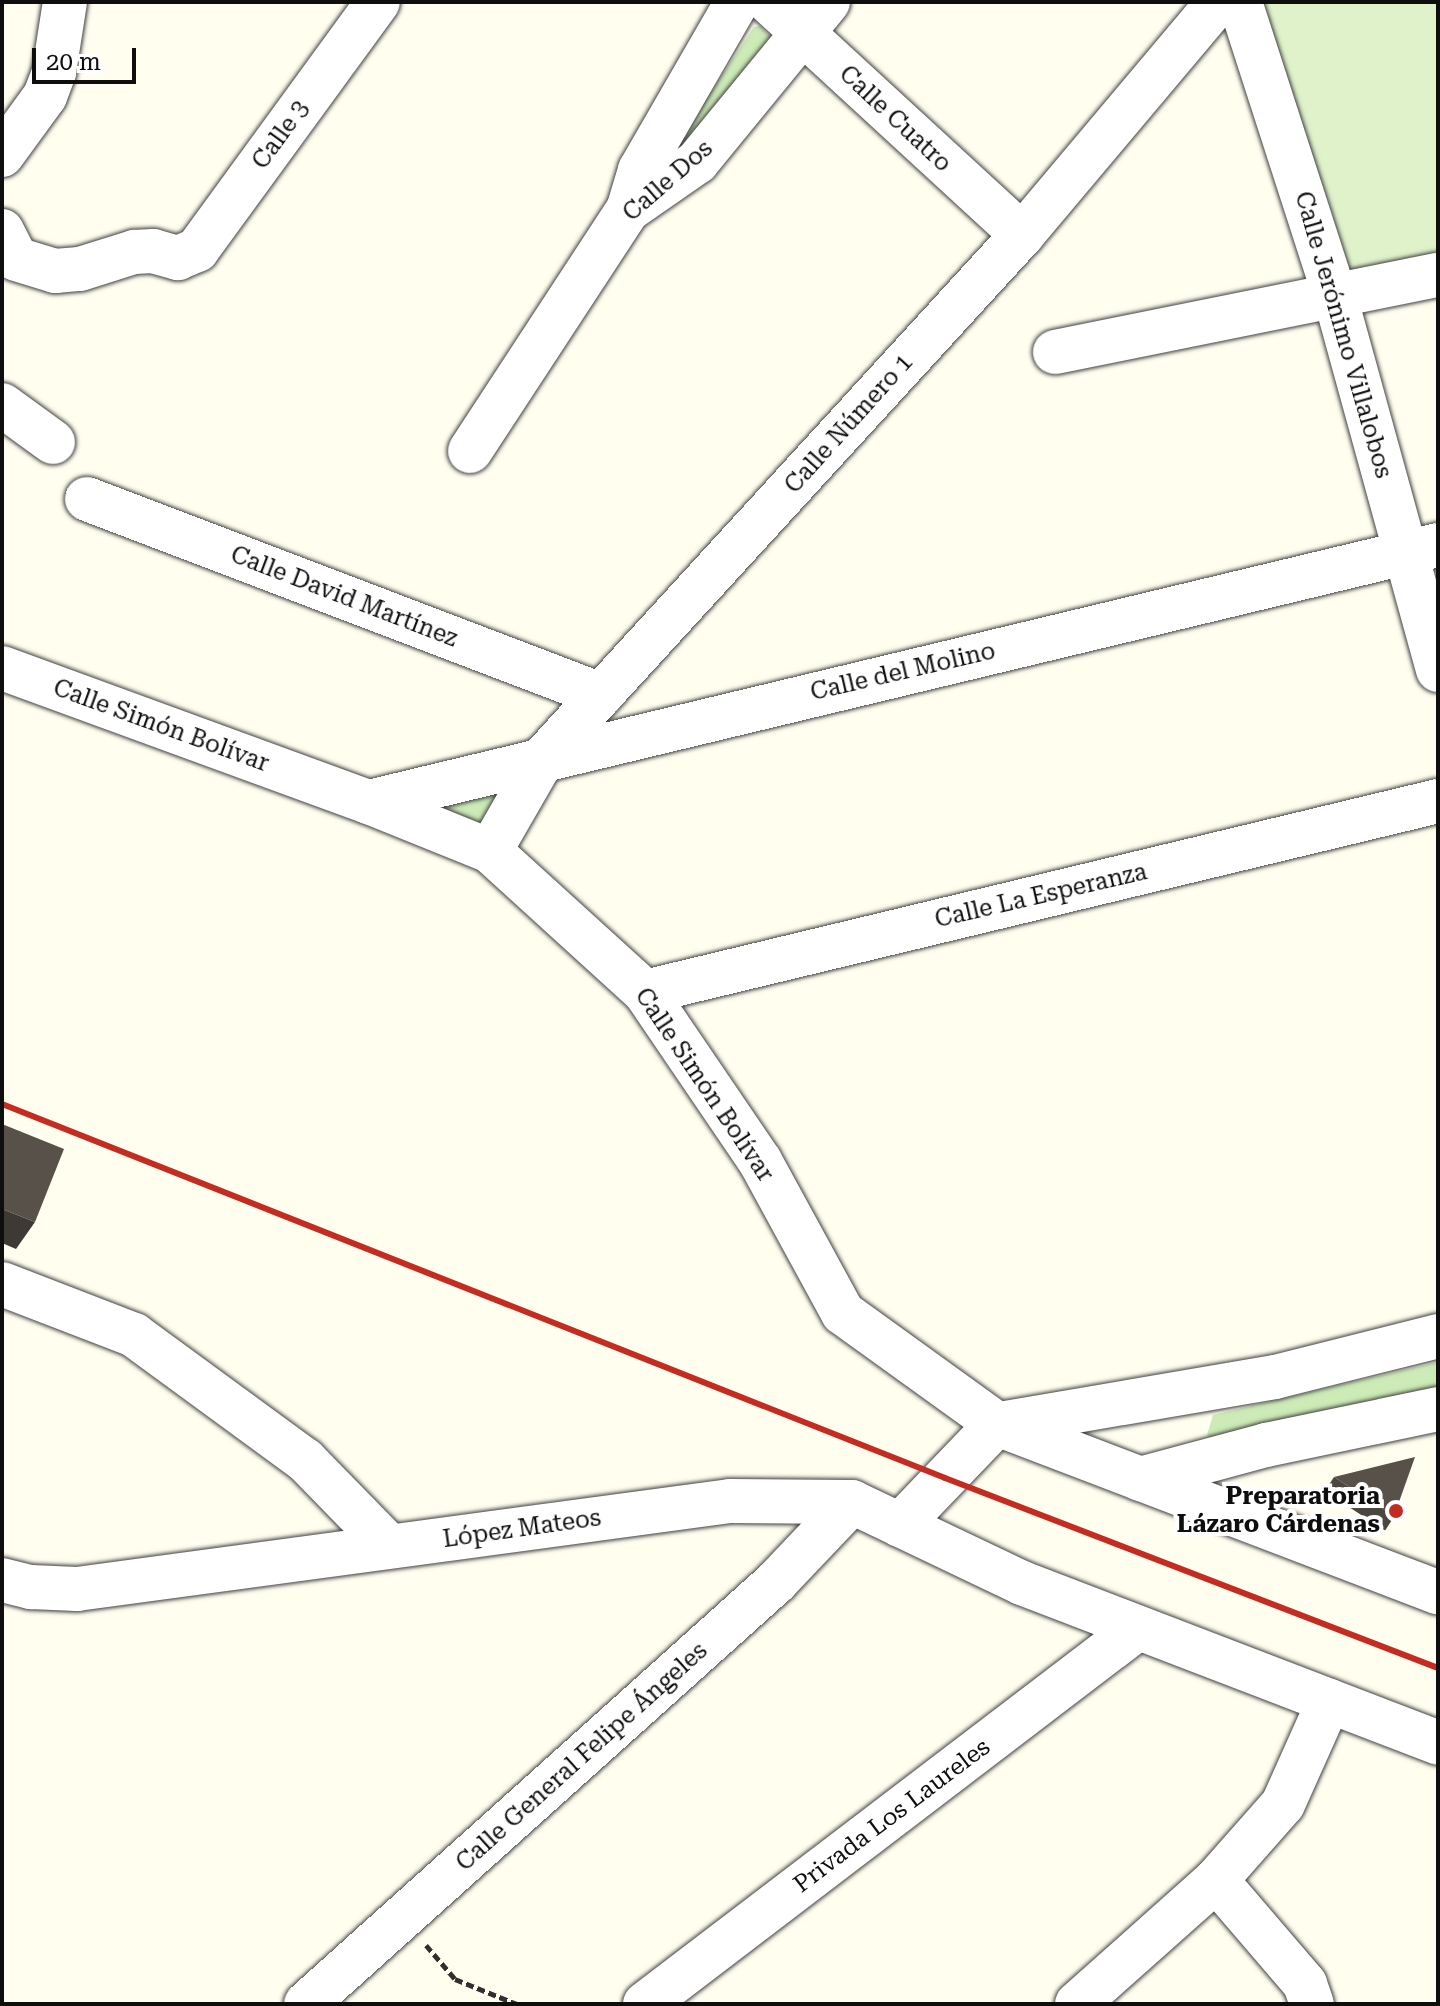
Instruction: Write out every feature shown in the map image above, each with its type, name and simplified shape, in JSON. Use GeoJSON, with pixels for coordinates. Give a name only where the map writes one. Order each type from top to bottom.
{"type":"FeatureCollection","features":[{"type":"Feature","properties":{"kind":"street"},"geometry":{"type":"LineString","coordinates":[[2,155],[45,96],[54,72],[65,2]]}},
{"type":"Feature","properties":{"kind":"street","name":"Calle 3"},"geometry":{"type":"LineString","coordinates":[[7,256],[55,271],[80,269],[134,252],[153,251],[178,258],[197,250],[378,2]]}},
{"type":"Feature","properties":{"kind":"street"},"geometry":{"type":"LineString","coordinates":[[628,210],[640,170],[737,2]]}},
{"type":"Feature","properties":{"kind":"street","name":"Calle Cuatro"},"geometry":{"type":"LineString","coordinates":[[769,2],[816,18],[1022,235]]}},
{"type":"Feature","properties":{"kind":"street","name":"Calle Número 1"},"geometry":{"type":"LineString","coordinates":[[490,851],[544,757],[1022,235],[1218,2]]}},
{"type":"Feature","properties":{"kind":"street","name":"Calle Jerónimo Villalobos"},"geometry":{"type":"LineString","coordinates":[[1240,2],[1335,296],[1422,549],[1438,670]]}},
{"type":"Feature","properties":{"kind":"street","name":"Calle Dos"},"geometry":{"type":"LineString","coordinates":[[470,451],[628,210],[697,162],[816,18]]}},
{"type":"Feature","properties":{"kind":"street"},"geometry":{"type":"LineString","coordinates":[[1055,352],[1438,275]]}},
{"type":"Feature","properties":{"kind":"street"},"geometry":{"type":"LineString","coordinates":[[2,405],[53,442]]}},
{"type":"Feature","properties":{"kind":"street","name":"Calle David Martínez"},"geometry":{"type":"LineString","coordinates":[[87,499],[601,695]]}},
{"type":"Feature","properties":{"kind":"street","name":"Calle del Molino"},"geometry":{"type":"LineString","coordinates":[[369,802],[544,757],[1422,549]]}},
{"type":"Feature","properties":{"kind":"street","name":"Calle Simón Bolívar"},"geometry":{"type":"LineString","coordinates":[[2,668],[369,802],[490,851],[645,992],[760,1161],[843,1313],[997,1424],[1438,1592]]}},
{"type":"Feature","properties":{"kind":"street","name":"Calle La Esperanza"},"geometry":{"type":"LineString","coordinates":[[645,992],[1438,801]]}},
{"type":"Feature","properties":{"kind":"street"},"geometry":{"type":"LineString","coordinates":[[2,1284],[134,1335],[305,1460],[389,1546]]}},
{"type":"Feature","properties":{"kind":"street"},"geometry":{"type":"LineString","coordinates":[[900,1525],[997,1424],[1275,1377],[1438,1336]]}},
{"type":"Feature","properties":{"kind":"street"},"geometry":{"type":"LineString","coordinates":[[1140,1479],[1266,1445],[1438,1409]]}},
{"type":"Feature","properties":{"kind":"street","name":"López Mateos"},"geometry":{"type":"LineString","coordinates":[[2,1580],[31,1587],[77,1589],[730,1501],[852,1502],[1022,1583],[1438,1743]]}},
{"type":"Feature","properties":{"kind":"street","name":"Calle General Felipe Ángeles"},"geometry":{"type":"LineString","coordinates":[[306,2004],[776,1582],[852,1502]]}},
{"type":"Feature","properties":{"kind":"street","name":"Privada Los Laureles"},"geometry":{"type":"LineString","coordinates":[[645,2004],[1138,1628]]}},
{"type":"Feature","properties":{"kind":"street"},"geometry":{"type":"LineString","coordinates":[[1077,2004],[1216,1880],[1283,1804],[1329,1701]]}},
{"type":"Feature","properties":{"kind":"street"},"geometry":{"type":"LineString","coordinates":[[1216,1880],[1305,1984],[1312,2004]]}},
{"type":"Feature","properties":{"kind":"path"},"geometry":{"type":"LineString","coordinates":[[403,1917],[455,1979],[517,2004]]}},
{"type":"Feature","properties":{"kind":"green space"},"geometry":{"type":"Polygon","coordinates":[[[1263,2],[1438,2],[1438,254],[1345,275],[1263,2]]]}},
{"type":"Feature","properties":{"kind":"green space"},"geometry":{"type":"Polygon","coordinates":[[[760,26],[775,42],[651,183],[754,27],[760,26]]]}},
{"type":"Feature","properties":{"kind":"green space"},"geometry":{"type":"Polygon","coordinates":[[[507,782],[483,833],[414,802],[507,782]]]}},
{"type":"Feature","properties":{"kind":"green space"},"geometry":{"type":"Polygon","coordinates":[[[1438,1362],[1438,1393],[1216,1444],[1207,1435],[1213,1415],[1438,1362]]]}},
{"type":"Feature","properties":{"kind":"building"},"geometry":{"type":"Polygon","coordinates":[[[2,1124],[64,1149],[35,1222],[2,1209],[2,1124]]]}},
{"type":"Feature","properties":{"kind":"building"},"geometry":{"type":"Polygon","coordinates":[[[1415,1457],[1394,1516],[1334,1477],[1415,1457]]]}},
{"type":"Feature","properties":{"kind":"railway"},"geometry":{"type":"LineString","coordinates":[[2,1104],[945,1478],[1438,1668]]}},
{"type":"Feature","properties":{"kind":"place","name":"Preparatoria Lázaro Cárdenas"},"geometry":{"type":"Point","coordinates":[1396,1511]}}]}
